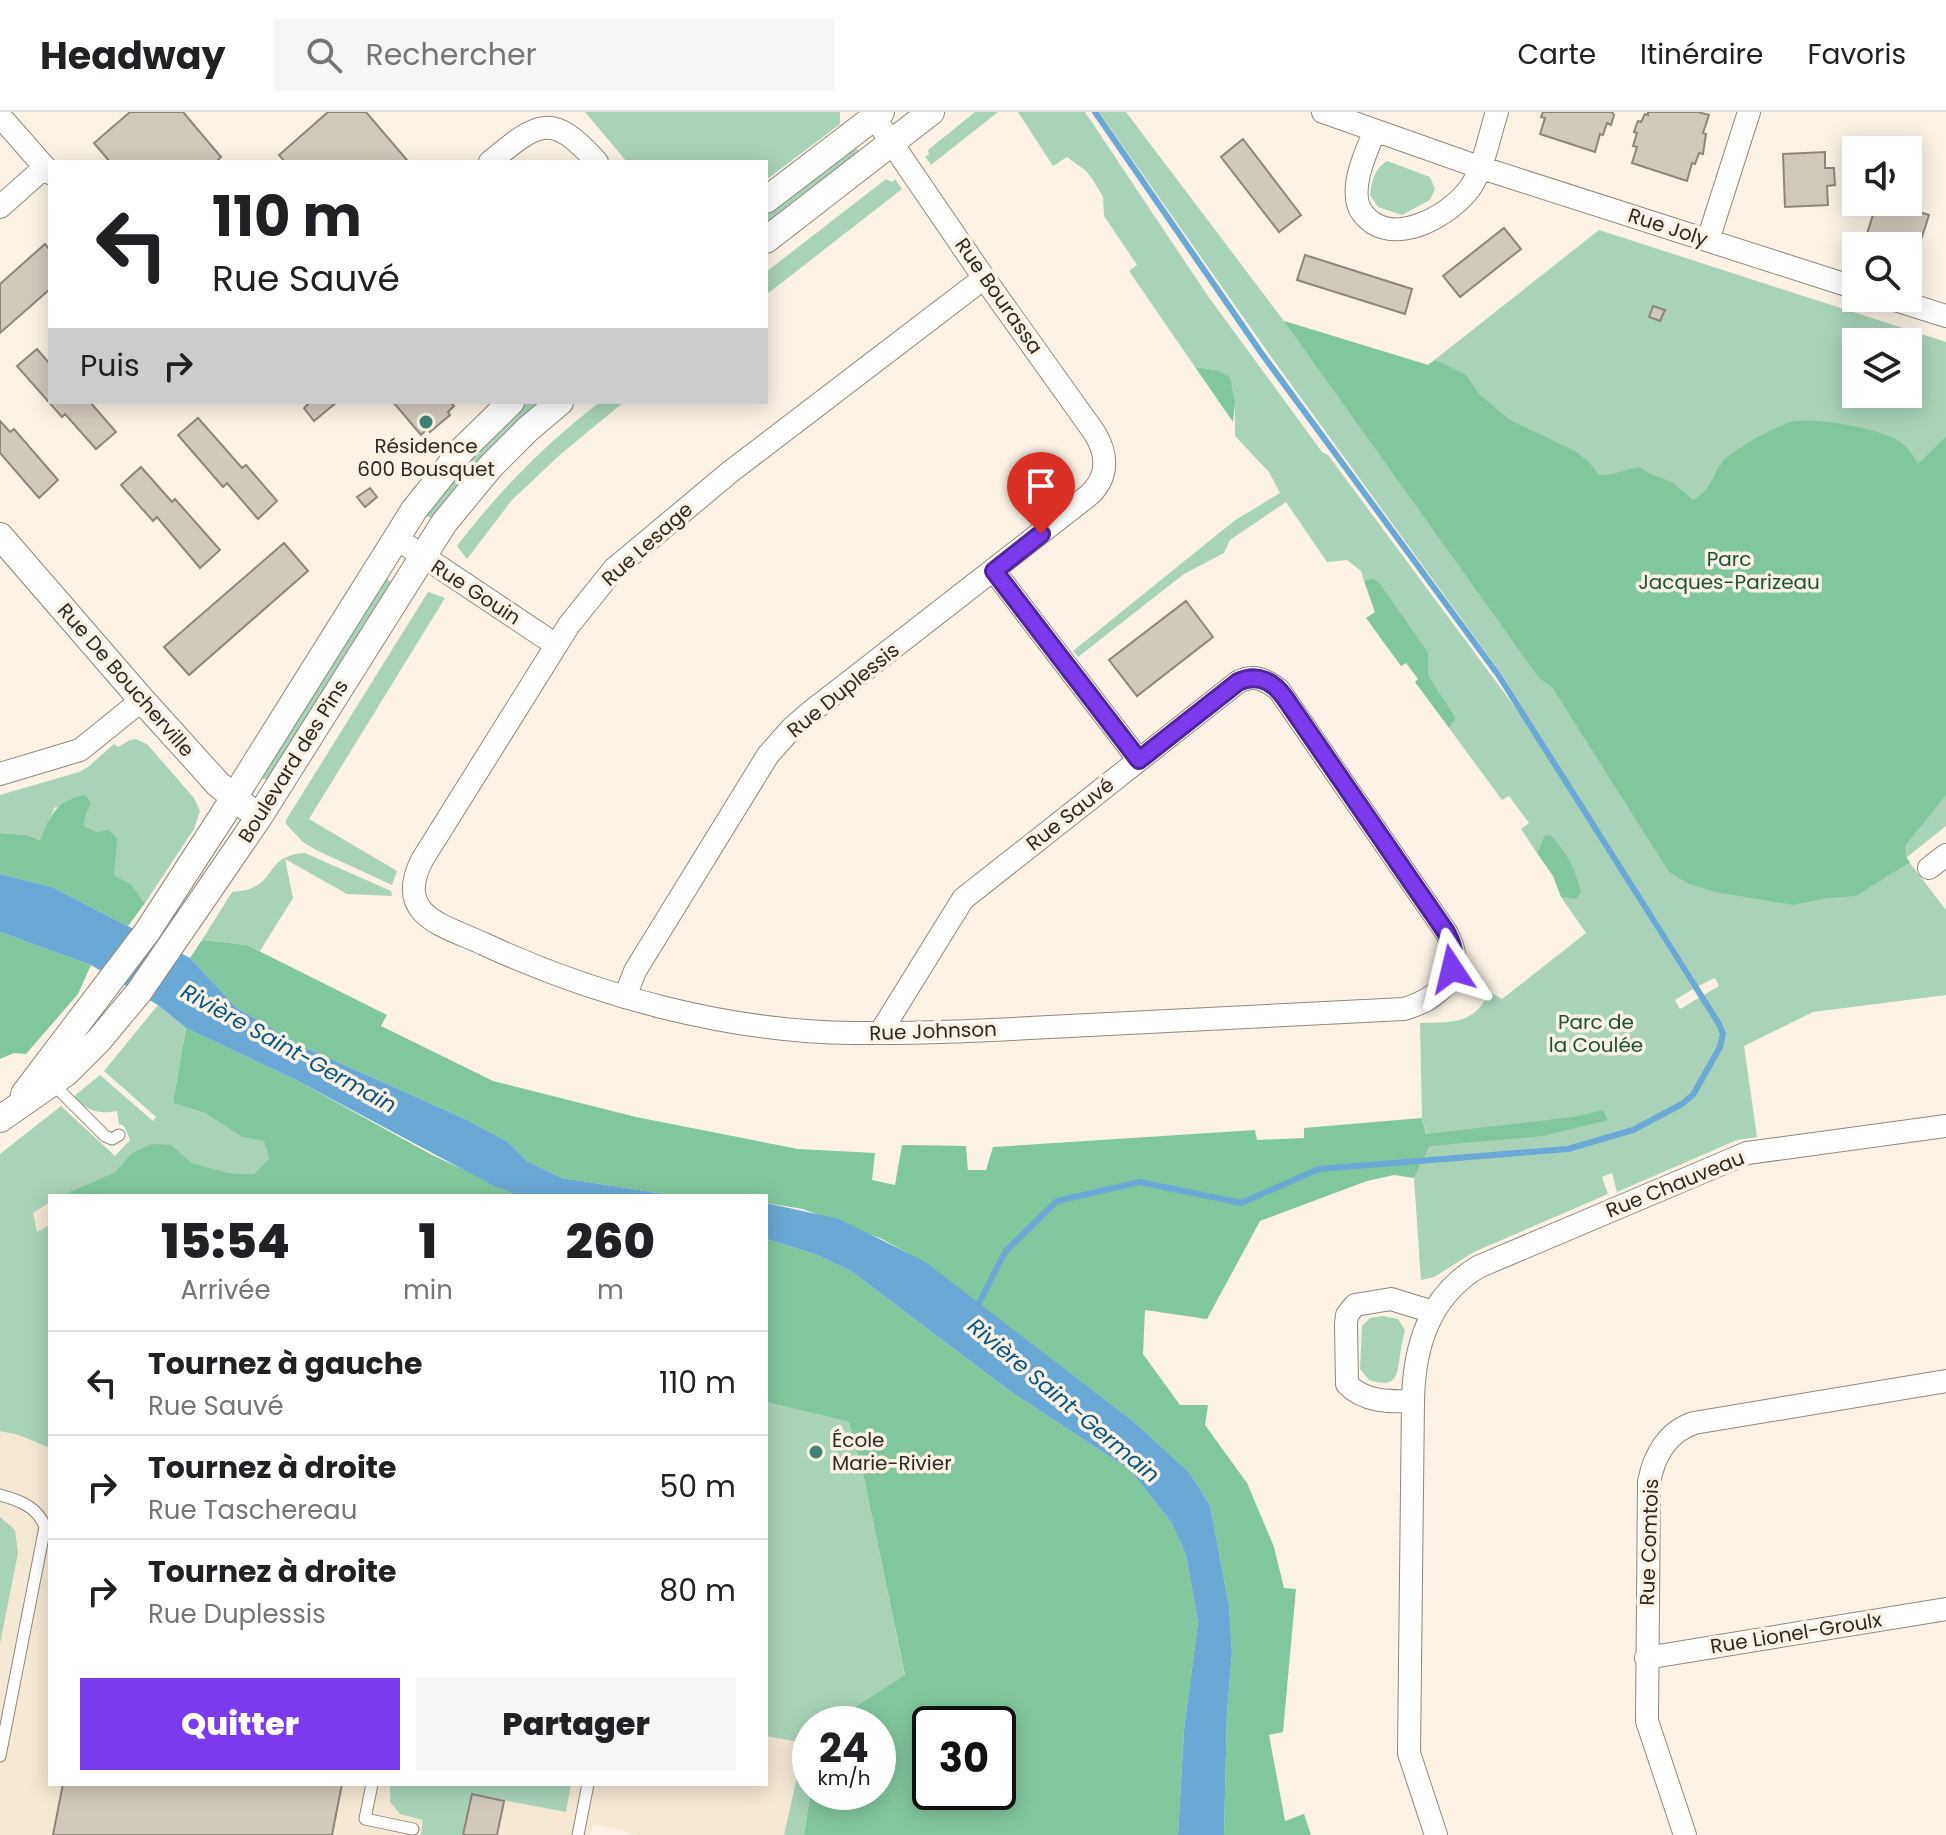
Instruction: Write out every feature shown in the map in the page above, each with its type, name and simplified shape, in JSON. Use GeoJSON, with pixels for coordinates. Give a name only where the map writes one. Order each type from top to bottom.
{"type":"FeatureCollection","features":[{"type":"Feature","properties":{"kind":"street"},"geometry":{"type":"LineString","coordinates":[[768,238],[931,112]]}},
{"type":"Feature","properties":{"kind":"street","name":"Rue Joly"},"geometry":{"type":"LineString","coordinates":[[1323,112],[1479,167],[1842,283]]}},
{"type":"Feature","properties":{"kind":"street"},"geometry":{"type":"LineString","coordinates":[[1374,132],[1361,167],[1357,198],[1365,217],[1387,229],[1407,230],[1436,216],[1463,195],[1474,180],[1497,112]]}},
{"type":"Feature","properties":{"kind":"street"},"geometry":{"type":"LineString","coordinates":[[1708,240],[1749,112]]}},
{"type":"Feature","properties":{"kind":"street"},"geometry":{"type":"LineString","coordinates":[[768,198],[875,114]]}},
{"type":"Feature","properties":{"kind":"street","name":"Rue Bourassa"},"geometry":{"type":"LineString","coordinates":[[875,114],[891,143],[984,278],[1099,439],[1105,459],[1101,481]]}},
{"type":"Feature","properties":{"kind":"street"},"geometry":{"type":"LineString","coordinates":[[0,116],[47,170],[0,207]]}},
{"type":"Feature","properties":{"kind":"street"},"geometry":{"type":"LineString","coordinates":[[493,160],[529,131],[551,127],[563,128],[595,160]]}},
{"type":"Feature","properties":{"kind":"street","name":"Rue Lesage"},"geometry":{"type":"LineString","coordinates":[[413,898],[412,888],[422,860],[556,645],[600,584],[628,555],[730,472],[984,278]]}},
{"type":"Feature","properties":{"kind":"street"},"geometry":{"type":"LineString","coordinates":[[1922,308],[1946,316]]}},
{"type":"Feature","properties":{"kind":"street","name":"Boulevard des Pins"},"geometry":{"type":"LineString","coordinates":[[46,1077],[147,932],[396,538],[441,474],[482,428],[509,404]]}},
{"type":"Feature","properties":{"kind":"street","name":"Boulevard des Pins"},"geometry":{"type":"LineString","coordinates":[[7,1114],[46,1077],[99,1040],[127,1006],[171,948],[259,817],[422,556],[473,486],[508,448],[558,404]]}},
{"type":"Feature","properties":{"kind":"street","name":"Rue Duplessis"},"geometry":{"type":"LineString","coordinates":[[625,997],[635,971],[657,934],[779,741],[808,714],[1088,496],[1101,481]]}},
{"type":"Feature","properties":{"kind":"street","name":"Rue De Boucherville"},"geometry":{"type":"LineString","coordinates":[[0,536],[214,780],[259,817]]}},
{"type":"Feature","properties":{"kind":"street","name":"Rue Gouin"},"geometry":{"type":"LineString","coordinates":[[396,538],[556,645]]}},
{"type":"Feature","properties":{"kind":"street"},"geometry":{"type":"LineString","coordinates":[[994,571],[1139,760]]}},
{"type":"Feature","properties":{"kind":"street","name":"Rue Sauvé"},"geometry":{"type":"LineString","coordinates":[[880,1033],[963,899],[1247,677],[1257,677],[1271,684],[1285,698],[1446,932],[1455,958]]}},
{"type":"Feature","properties":{"kind":"street"},"geometry":{"type":"LineString","coordinates":[[0,774],[80,750],[142,700]]}},
{"type":"Feature","properties":{"kind":"street","name":"Rue Johnson"},"geometry":{"type":"LineString","coordinates":[[413,898],[430,918],[526,963],[625,997],[695,1014],[762,1025],[838,1032],[937,1032],[1404,1009],[1425,1002],[1441,990],[1455,958]]}},
{"type":"Feature","properties":{"kind":"street","name":"Rue Chauveau"},"geometry":{"type":"LineString","coordinates":[[1436,1835],[1409,1753],[1413,1401],[1416,1353],[1433,1312],[1452,1287],[1478,1267],[1747,1153],[1946,1126]]}},
{"type":"Feature","properties":{"kind":"street"},"geometry":{"type":"LineString","coordinates":[[1413,1401],[1367,1397],[1347,1384],[1347,1315],[1359,1303],[1391,1299],[1433,1312]]}},
{"type":"Feature","properties":{"kind":"street","name":"Rue Comtois"},"geometry":{"type":"LineString","coordinates":[[1685,1835],[1649,1730],[1646,1658],[1649,1482],[1655,1459],[1675,1432],[1703,1421],[1946,1381]]}},
{"type":"Feature","properties":{"kind":"street","name":"Rue Lionel-Groulx"},"geometry":{"type":"LineString","coordinates":[[1646,1658],[1946,1609]]}},
{"type":"Feature","properties":{"kind":"lane"},"geometry":{"type":"LineString","coordinates":[[46,1077],[105,1136],[112,1139],[119,1135]]}},
{"type":"Feature","properties":{"kind":"lane"},"geometry":{"type":"LineString","coordinates":[[0,1495],[24,1503],[46,1517],[0,1756]]}},
{"type":"Feature","properties":{"kind":"lane"},"geometry":{"type":"LineString","coordinates":[[372,1786],[365,1819],[413,1829]]}},
{"type":"Feature","properties":{"kind":"lane"},"geometry":{"type":"LineString","coordinates":[[578,1835],[588,1786]]}},
{"type":"Feature","properties":{"kind":"shaded area","name":"École Marie-Rivier"},"geometry":{"type":"Polygon","coordinates":[[[173,1103],[247,1194],[48,1194],[48,1786],[768,1786],[768,1416],[809,1706],[792,1706],[792,1797],[784,1835],[639,1835],[593,1824],[590,1835],[0,1835],[0,1154],[61,1106],[114,1156],[149,1120],[153,1121],[173,1103]]]}},
{"type":"Feature","properties":{"kind":"green space"},"geometry":{"type":"Polygon","coordinates":[[[585,112],[840,112],[840,124],[768,178],[768,160],[625,160],[585,112]]]}},
{"type":"Feature","properties":{"kind":"green space"},"geometry":{"type":"Polygon","coordinates":[[[975,112],[998,112],[931,165],[925,156],[929,155],[928,150],[975,112]]]}},
{"type":"Feature","properties":{"kind":"green space","name":"Parc Jacques-Parizeau"},"geometry":{"type":"Polygon","coordinates":[[[1018,112],[1085,112],[1208,296],[1520,714],[1693,989],[1675,1000],[1680,1009],[1719,986],[1715,978],[1696,987],[1503,676],[1272,358],[1099,112],[1126,112],[1284,321],[1428,365],[1599,230],[1842,308],[1842,312],[1853,312],[1903,328],[1842,328],[1842,408],[1922,408],[1922,334],[1946,342],[1946,826],[1906,858],[1946,910],[1946,995],[1813,1012],[1744,1046],[1757,1137],[1737,1140],[1617,1192],[1612,1173],[1602,1177],[1608,1194],[1474,1252],[1434,1277],[1421,1280],[1414,1178],[1430,1146],[1422,1118],[1420,1023],[1461,1020],[1477,1011],[1490,992],[1502,999],[1586,933],[1561,897],[1576,898],[1544,836],[1537,853],[1521,829],[1529,823],[1509,796],[1502,800],[1449,728],[1456,718],[1428,675],[1428,652],[1380,585],[1373,578],[1364,581],[1361,571],[1347,560],[1327,562],[1286,502],[1230,540],[1224,553],[1184,574],[1078,657],[1073,651],[1234,521],[1280,493],[1269,472],[1235,436],[1235,404],[1215,370],[1195,367],[1129,271],[1137,265],[1104,216],[1103,197],[1093,180],[1067,157],[1053,166],[1018,112]]]}},
{"type":"Feature","properties":{"kind":"green space"},"geometry":{"type":"Polygon","coordinates":[[[854,147],[860,152],[768,225],[768,212],[854,147]]]}},
{"type":"Feature","properties":{"kind":"green space"},"geometry":{"type":"Polygon","coordinates":[[[1387,161],[1430,177],[1435,189],[1430,200],[1402,215],[1378,207],[1370,195],[1376,172],[1387,161]]]}},
{"type":"Feature","properties":{"kind":"green space"},"geometry":{"type":"Polygon","coordinates":[[[886,179],[892,182],[895,179],[902,189],[768,293],[768,270],[886,179]]]}},
{"type":"Feature","properties":{"kind":"green space","name":"Parc Jacques-Parizeau"},"geometry":{"type":"Polygon","coordinates":[[[1284,321],[1428,365],[1435,360],[1465,374],[1480,395],[1510,420],[1575,451],[1599,475],[1640,467],[1672,482],[1693,500],[1706,490],[1720,465],[1731,454],[1791,422],[1830,422],[1890,436],[1910,451],[1918,464],[1946,437],[1946,795],[1905,846],[1910,862],[1856,896],[1793,905],[1720,893],[1689,884],[1669,872],[1552,687],[1539,678],[1284,321]]]}},
{"type":"Feature","properties":{"kind":"green space"},"geometry":{"type":"Polygon","coordinates":[[[1195,367],[1215,370],[1230,377],[1235,404],[1233,422],[1195,367]]]}},
{"type":"Feature","properties":{"kind":"green space"},"geometry":{"type":"Polygon","coordinates":[[[524,404],[539,404],[483,457],[432,518],[425,516],[494,430],[524,404]]]}},
{"type":"Feature","properties":{"kind":"green space"},"geometry":{"type":"Polygon","coordinates":[[[598,404],[622,404],[562,453],[512,500],[467,559],[457,546],[489,506],[598,404]]]}},
{"type":"Feature","properties":{"kind":"green space"},"geometry":{"type":"Polygon","coordinates":[[[387,578],[391,583],[268,779],[263,779],[261,776],[387,578]]]}},
{"type":"Feature","properties":{"kind":"green space"},"geometry":{"type":"Polygon","coordinates":[[[1373,578],[1428,652],[1428,675],[1456,718],[1449,728],[1415,682],[1418,679],[1406,663],[1401,666],[1366,618],[1375,612],[1364,581],[1373,578]]]}},
{"type":"Feature","properties":{"kind":"green space"},"geometry":{"type":"Polygon","coordinates":[[[428,592],[445,598],[309,819],[397,871],[392,885],[316,850],[303,842],[286,824],[286,820],[428,592]]]}},
{"type":"Feature","properties":{"kind":"green space"},"geometry":{"type":"Polygon","coordinates":[[[136,739],[147,744],[194,798],[200,811],[194,829],[145,903],[131,884],[114,875],[97,832],[84,826],[86,814],[55,807],[41,840],[27,835],[0,833],[0,795],[79,772],[114,744],[118,747],[136,739]]]}},
{"type":"Feature","properties":{"kind":"green space"},"geometry":{"type":"Polygon","coordinates":[[[85,795],[91,803],[84,826],[97,832],[109,830],[117,839],[114,875],[131,884],[145,903],[128,926],[52,887],[0,874],[0,833],[27,835],[40,840],[61,805],[85,795]]]}},
{"type":"Feature","properties":{"kind":"green space"},"geometry":{"type":"Polygon","coordinates":[[[1550,835],[1577,877],[1581,892],[1576,899],[1561,897],[1553,876],[1537,853],[1544,836],[1550,835]]]}},
{"type":"Feature","properties":{"kind":"green space"},"geometry":{"type":"Polygon","coordinates":[[[305,853],[391,891],[392,896],[347,894],[285,859],[293,898],[260,951],[247,945],[202,940],[232,892],[260,884],[278,862],[293,855],[305,853]]]}},
{"type":"Feature","properties":{"kind":"green space"},"geometry":{"type":"Polygon","coordinates":[[[0,932],[91,965],[78,994],[26,1054],[14,1053],[0,1059],[0,932]]]}},
{"type":"Feature","properties":{"kind":"green space"},"geometry":{"type":"Polygon","coordinates":[[[202,940],[247,945],[387,1015],[381,1026],[493,1081],[636,1117],[798,1149],[875,1153],[872,1180],[895,1185],[902,1145],[966,1146],[968,1170],[986,1170],[993,1147],[1255,1130],[1257,1140],[1304,1138],[1304,1128],[1422,1118],[1426,1134],[1573,1117],[1603,1110],[1608,1120],[1543,1136],[1430,1146],[1414,1178],[1394,1175],[1367,1181],[1260,1221],[1207,1319],[1145,1310],[1143,1354],[1180,1405],[1208,1405],[1205,1425],[1247,1483],[1274,1547],[1284,1588],[1296,1589],[1283,1732],[1269,1735],[1285,1821],[1304,1814],[1311,1835],[1224,1835],[1232,1652],[1229,1606],[1210,1505],[1189,1472],[1133,1421],[924,1262],[882,1239],[803,1209],[768,1203],[768,1194],[664,1194],[562,1178],[527,1161],[507,1141],[302,1046],[236,1007],[190,958],[202,940]]]}},
{"type":"Feature","properties":{"kind":"green space"},"geometry":{"type":"Polygon","coordinates":[[[158,1005],[186,1028],[173,1103],[205,1113],[242,1137],[264,1140],[269,1158],[254,1174],[229,1173],[192,1163],[171,1146],[131,1154],[114,1173],[99,1182],[66,1194],[48,1194],[48,1203],[33,1213],[37,1232],[48,1226],[48,1447],[0,1431],[0,1154],[61,1106],[115,1156],[130,1140],[124,1126],[119,1124],[117,1111],[93,1110],[73,1097],[100,1075],[153,1121],[156,1117],[104,1071],[158,1005]]]}},
{"type":"Feature","properties":{"kind":"green space"},"geometry":{"type":"Polygon","coordinates":[[[186,1028],[296,1080],[432,1155],[517,1194],[66,1194],[114,1173],[131,1154],[151,1144],[171,1145],[192,1163],[229,1173],[254,1174],[269,1158],[264,1141],[242,1137],[205,1113],[173,1103],[186,1028]]]}},
{"type":"Feature","properties":{"kind":"green space"},"geometry":{"type":"Polygon","coordinates":[[[768,1240],[815,1254],[851,1271],[1010,1391],[1130,1470],[1171,1522],[1186,1555],[1198,1622],[1184,1730],[1178,1835],[804,1835],[808,1810],[896,1810],[896,1706],[857,1706],[905,1675],[864,1478],[849,1422],[768,1402],[768,1240]]]}},
{"type":"Feature","properties":{"kind":"green space"},"geometry":{"type":"Polygon","coordinates":[[[1383,1316],[1398,1319],[1405,1330],[1396,1376],[1384,1383],[1369,1380],[1360,1369],[1362,1326],[1370,1318],[1383,1316]]]}},
{"type":"Feature","properties":{"kind":"green space"},"geometry":{"type":"Polygon","coordinates":[[[768,1402],[849,1422],[864,1478],[905,1676],[857,1706],[792,1706],[792,1741],[768,1736],[768,1402]]]}},
{"type":"Feature","properties":{"kind":"green space"},"geometry":{"type":"Polygon","coordinates":[[[0,1517],[15,1530],[18,1553],[0,1644],[0,1517]]]}},
{"type":"Feature","properties":{"kind":"green space"},"geometry":{"type":"Polygon","coordinates":[[[390,1786],[571,1786],[566,1812],[472,1794],[463,1835],[421,1835],[423,1820],[400,1814],[390,1802],[390,1786]]]}},
{"type":"Feature","properties":{"kind":"green space"},"geometry":{"type":"Polygon","coordinates":[[[792,1799],[792,1810],[808,1810],[804,1835],[784,1835],[792,1799]]]}},
{"type":"Feature","properties":{"kind":"water","name":"Rivière Saint-Germain"},"geometry":{"type":"Polygon","coordinates":[[[0,874],[52,887],[190,958],[236,1007],[302,1046],[463,1118],[507,1141],[527,1161],[562,1178],[664,1194],[516,1194],[494,1186],[296,1080],[186,1028],[158,1005],[91,965],[0,932],[0,874]]]}},
{"type":"Feature","properties":{"kind":"water","name":"Rivière Saint-Germain"},"geometry":{"type":"Polygon","coordinates":[[[768,1203],[839,1219],[924,1261],[1133,1421],[1189,1472],[1210,1505],[1229,1606],[1232,1652],[1224,1835],[1178,1835],[1184,1730],[1198,1622],[1186,1555],[1171,1522],[1130,1470],[1010,1391],[851,1271],[815,1254],[768,1240],[768,1203]]]}},
{"type":"Feature","properties":{"kind":"building"},"geometry":{"type":"Polygon","coordinates":[[[130,112],[183,112],[221,157],[218,160],[108,160],[94,143],[130,112]]]}},
{"type":"Feature","properties":{"kind":"building"},"geometry":{"type":"Polygon","coordinates":[[[328,112],[366,112],[407,160],[283,160],[279,155],[328,112]]]}},
{"type":"Feature","properties":{"kind":"building"},"geometry":{"type":"Polygon","coordinates":[[[1543,112],[1612,112],[1614,115],[1611,125],[1607,123],[1603,135],[1600,134],[1595,152],[1540,134],[1545,118],[1541,117],[1543,112]]]}},
{"type":"Feature","properties":{"kind":"building"},"geometry":{"type":"Polygon","coordinates":[[[1648,112],[1698,112],[1709,115],[1703,133],[1706,134],[1703,154],[1699,153],[1695,164],[1692,163],[1687,181],[1632,163],[1637,147],[1633,146],[1637,133],[1634,132],[1638,121],[1641,122],[1648,112]]]}},
{"type":"Feature","properties":{"kind":"building"},"geometry":{"type":"Polygon","coordinates":[[[1243,139],[1301,215],[1279,232],[1221,157],[1243,139]]]}},
{"type":"Feature","properties":{"kind":"building"},"geometry":{"type":"Polygon","coordinates":[[[1825,152],[1825,168],[1834,168],[1835,185],[1827,186],[1828,205],[1785,207],[1783,154],[1825,152]]]}},
{"type":"Feature","properties":{"kind":"building"},"geometry":{"type":"Polygon","coordinates":[[[1929,215],[1922,237],[1922,232],[1868,232],[1873,216],[1929,215]]]}},
{"type":"Feature","properties":{"kind":"building"},"geometry":{"type":"Polygon","coordinates":[[[1504,228],[1521,249],[1460,297],[1443,276],[1504,228]]]}},
{"type":"Feature","properties":{"kind":"building"},"geometry":{"type":"Polygon","coordinates":[[[45,244],[48,248],[48,291],[0,333],[0,284],[45,244]]]}},
{"type":"Feature","properties":{"kind":"building"},"geometry":{"type":"Polygon","coordinates":[[[1305,255],[1412,289],[1405,314],[1297,280],[1305,255]]]}},
{"type":"Feature","properties":{"kind":"building"},"geometry":{"type":"Polygon","coordinates":[[[1653,306],[1665,310],[1660,321],[1649,317],[1653,306]]]}},
{"type":"Feature","properties":{"kind":"building"},"geometry":{"type":"Polygon","coordinates":[[[37,349],[48,362],[48,401],[17,366],[37,349]]]}},
{"type":"Feature","properties":{"kind":"building"},"geometry":{"type":"Polygon","coordinates":[[[51,404],[92,404],[116,432],[96,449],[65,414],[62,417],[51,404]]]}},
{"type":"Feature","properties":{"kind":"building","name":"Résidence 600 Bousquet"},"geometry":{"type":"Polygon","coordinates":[[[308,404],[335,404],[314,421],[304,408],[308,404]]]}},
{"type":"Feature","properties":{"kind":"building","name":"Résidence 600 Bousquet"},"geometry":{"type":"Polygon","coordinates":[[[395,404],[454,406],[448,412],[450,415],[430,432],[428,428],[421,435],[395,404]]]}},
{"type":"Feature","properties":{"kind":"building"},"geometry":{"type":"Polygon","coordinates":[[[198,418],[242,468],[246,465],[277,501],[258,519],[227,483],[223,487],[178,435],[198,418]]]}},
{"type":"Feature","properties":{"kind":"building"},"geometry":{"type":"Polygon","coordinates":[[[0,421],[10,432],[14,429],[58,480],[39,498],[0,453],[0,421]]]}},
{"type":"Feature","properties":{"kind":"building"},"geometry":{"type":"Polygon","coordinates":[[[141,467],[172,502],[175,499],[220,550],[200,568],[157,517],[153,521],[121,485],[141,467]]]}},
{"type":"Feature","properties":{"kind":"building"},"geometry":{"type":"Polygon","coordinates":[[[370,488],[377,497],[365,507],[357,497],[370,488]]]}},
{"type":"Feature","properties":{"kind":"building"},"geometry":{"type":"Polygon","coordinates":[[[284,543],[308,571],[189,675],[164,647],[284,543]]]}},
{"type":"Feature","properties":{"kind":"building"},"geometry":{"type":"Polygon","coordinates":[[[1186,601],[1213,637],[1137,696],[1109,660],[1186,601]]]}},
{"type":"Feature","properties":{"kind":"building"},"geometry":{"type":"Polygon","coordinates":[[[63,1786],[342,1786],[332,1835],[53,1835],[63,1786]]]}},
{"type":"Feature","properties":{"kind":"building"},"geometry":{"type":"Polygon","coordinates":[[[472,1794],[504,1801],[497,1835],[463,1835],[472,1794]]]}},
{"type":"Feature","properties":{"kind":"waterway","name":"Rivière Saint-Germain"},"geometry":{"type":"LineString","coordinates":[[975,1311],[1005,1252],[1057,1201],[1140,1182],[1241,1203],[1319,1169],[1568,1149],[1633,1130],[1682,1104],[1693,1095],[1720,1047],[1723,1034],[1499,676],[1262,354],[1095,112]]}},
{"type":"Feature","properties":{"kind":"place","name":"Résidence 600 Bousquet"},"geometry":{"type":"Point","coordinates":[426,422]}},
{"type":"Feature","properties":{"kind":"place","name":"École Marie-Rivier"},"geometry":{"type":"Point","coordinates":[816,1452]}},
{"type":"Feature","properties":{"kind":"route"},"geometry":{"type":"LineString","coordinates":[[1041,534],[994,571],[1139,760],[1238,682],[1247,677],[1257,677],[1271,684],[1285,698],[1446,932],[1453,945],[1455,958],[1452,969]]}},
{"type":"Feature","properties":{"kind":"park label","name":"Parc de la Coulée"},"geometry":{"type":"Point","coordinates":[1596,1034]}}]}
